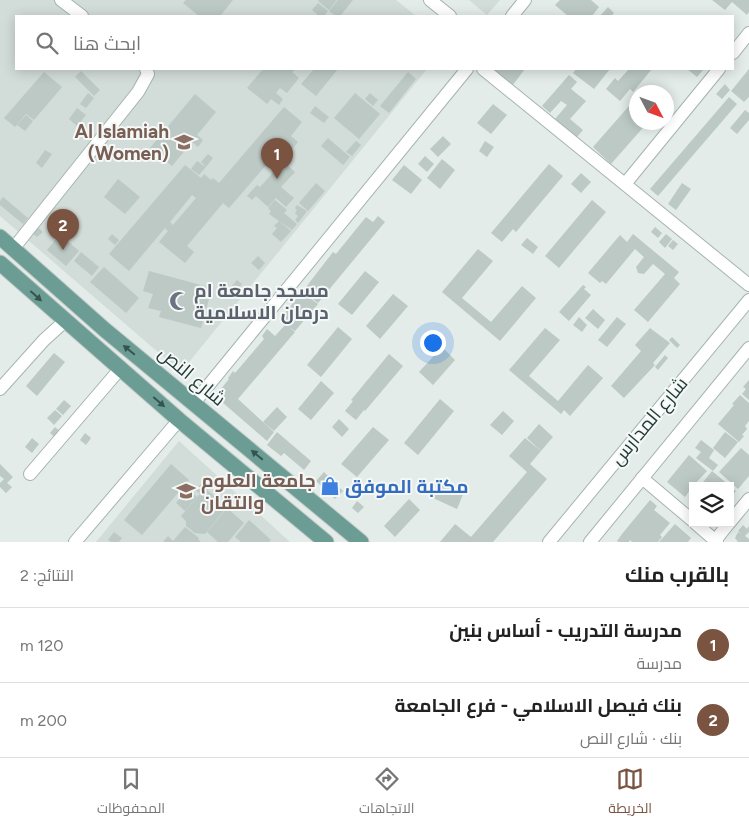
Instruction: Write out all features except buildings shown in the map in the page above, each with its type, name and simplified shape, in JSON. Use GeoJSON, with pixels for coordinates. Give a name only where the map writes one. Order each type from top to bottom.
{"type":"FeatureCollection","features":[{"type":"Feature","properties":{"kind":"main road","name":"شارع النص"},"geometry":{"type":"LineString","coordinates":[[0,236],[105,330],[362,542]]}},
{"type":"Feature","properties":{"kind":"main road"},"geometry":{"type":"LineString","coordinates":[[0,263],[179,420],[326,542]]}},
{"type":"Feature","properties":{"kind":"street"},"geometry":{"type":"LineString","coordinates":[[61,0],[81,15]]}},
{"type":"Feature","properties":{"kind":"street"},"geometry":{"type":"LineString","coordinates":[[430,0],[449,15]]}},
{"type":"Feature","properties":{"kind":"street"},"geometry":{"type":"LineString","coordinates":[[513,15],[525,0]]}},
{"type":"Feature","properties":{"kind":"street"},"geometry":{"type":"LineString","coordinates":[[734,51],[749,33]]}},
{"type":"Feature","properties":{"kind":"street"},"geometry":{"type":"LineString","coordinates":[[14,249],[138,92],[148,74],[146,70]]}},
{"type":"Feature","properties":{"kind":"street"},"geometry":{"type":"LineString","coordinates":[[194,403],[467,70]]}},
{"type":"Feature","properties":{"kind":"street"},"geometry":{"type":"LineString","coordinates":[[485,70],[749,285]]}},
{"type":"Feature","properties":{"kind":"street"},"geometry":{"type":"LineString","coordinates":[[625,184],[719,70]]}},
{"type":"Feature","properties":{"kind":"street","name":"شارع المدارس"},"geometry":{"type":"LineString","coordinates":[[549,542],[749,300]]}},
{"type":"Feature","properties":{"kind":"street"},"geometry":{"type":"LineString","coordinates":[[0,389],[44,340],[66,322]]}},
{"type":"Feature","properties":{"kind":"street","name":"شارع المدارس"},"geometry":{"type":"LineString","coordinates":[[590,542],[749,348]]}},
{"type":"Feature","properties":{"kind":"street"},"geometry":{"type":"LineString","coordinates":[[30,474],[120,369]]}},
{"type":"Feature","properties":{"kind":"street"},"geometry":{"type":"LineString","coordinates":[[75,542],[179,420]]}},
{"type":"Feature","properties":{"kind":"street"},"geometry":{"type":"LineString","coordinates":[[642,478],[689,518]]}},
{"type":"Feature","properties":{"kind":"street"},"geometry":{"type":"LineString","coordinates":[[734,517],[749,499]]}},
{"type":"Feature","properties":{"kind":"street"},"geometry":{"type":"LineString","coordinates":[[700,527],[715,541],[726,527]]}},
{"type":"Feature","properties":{"kind":"shaded area","name":"Al Islamiah (Women)"},"geometry":{"type":"Polygon","coordinates":[[[0,0],[396,0],[415,15],[15,15],[15,70],[426,70],[181,372],[0,216],[0,0]]]}},
{"type":"Feature","properties":{"kind":"shaded area"},"geometry":{"type":"Polygon","coordinates":[[[469,0],[500,0],[487,15],[469,0]]]}},
{"type":"Feature","properties":{"kind":"shaded area","name":"جامعة العلوم والتقان"},"geometry":{"type":"Polygon","coordinates":[[[179,441],[290,542],[96,542],[179,441]]]}},
{"type":"Feature","properties":{"kind":"place","name":"Al Islamiah (Women)"},"geometry":{"type":"Point","coordinates":[184,142]}},
{"type":"Feature","properties":{"kind":"place","name":"مدرسة التدريب - أساس بنين"},"geometry":{"type":"Point","coordinates":[277,179]}},
{"type":"Feature","properties":{"kind":"place","name":"بنك فيصل الاسلامي - فرع الجامعة"},"geometry":{"type":"Point","coordinates":[63,250]}},
{"type":"Feature","properties":{"kind":"place","name":"مسجد جامعة ام درمان الاسلامية"},"geometry":{"type":"Point","coordinates":[179,301]}},
{"type":"Feature","properties":{"kind":"place","name":"مكتبة الموفق"},"geometry":{"type":"Point","coordinates":[330,486]}},
{"type":"Feature","properties":{"kind":"place","name":"جامعة العلوم والتقان"},"geometry":{"type":"Point","coordinates":[186,491]}}]}
